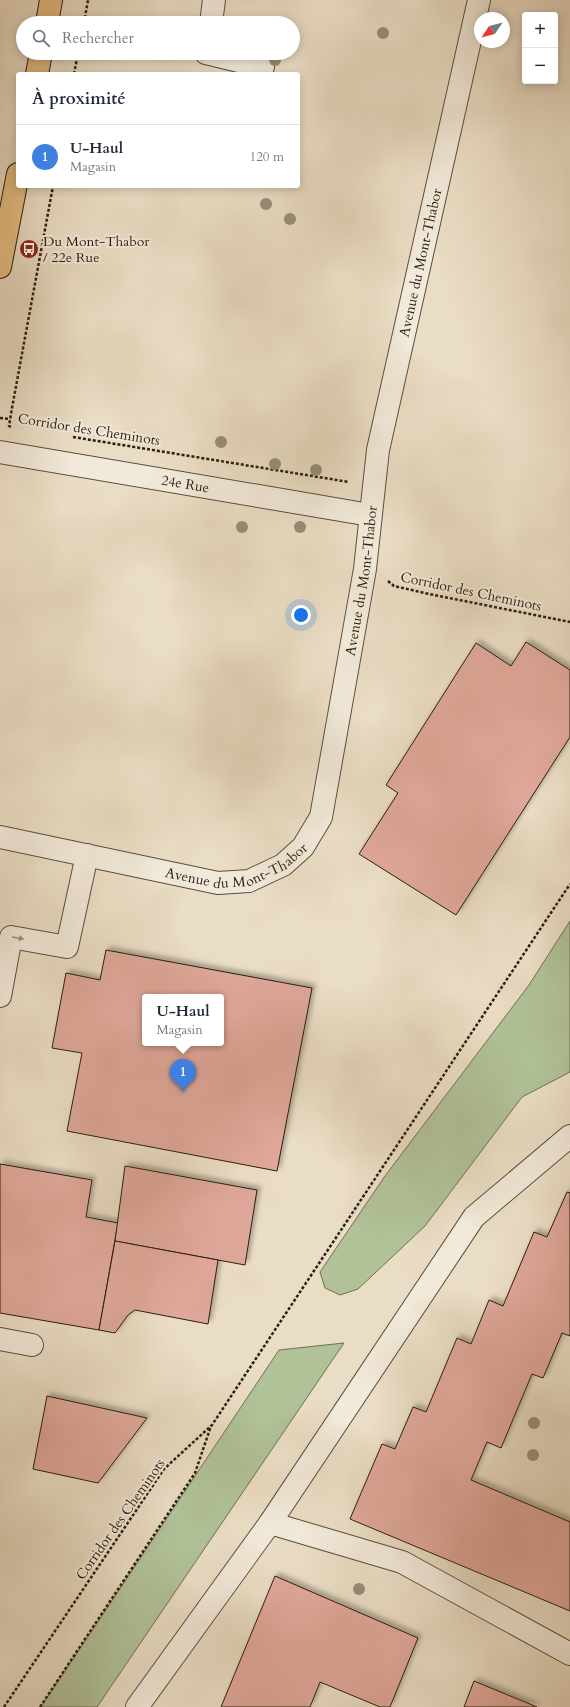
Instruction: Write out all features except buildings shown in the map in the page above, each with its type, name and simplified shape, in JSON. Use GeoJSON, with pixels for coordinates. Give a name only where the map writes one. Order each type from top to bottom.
{"type":"FeatureCollection","features":[{"type":"Feature","properties":{"kind":"main road"},"geometry":{"type":"LineString","coordinates":[[48,16],[51,0]]}},
{"type":"Feature","properties":{"kind":"main road"},"geometry":{"type":"LineString","coordinates":[[37,72],[40,60]]}},
{"type":"Feature","properties":{"kind":"main road"},"geometry":{"type":"LineString","coordinates":[[0,268],[16,184]]}},
{"type":"Feature","properties":{"kind":"street"},"geometry":{"type":"LineString","coordinates":[[212,16],[214,0]]}},
{"type":"Feature","properties":{"kind":"street","name":"Avenue du Mont-Thabor"},"geometry":{"type":"LineString","coordinates":[[0,837],[218,883],[249,881],[283,865],[303,847],[321,817],[364,575],[378,450],[478,0]]}},
{"type":"Feature","properties":{"kind":"street"},"geometry":{"type":"LineString","coordinates":[[234,60],[263,67]]}},
{"type":"Feature","properties":{"kind":"street","name":"24e Rue"},"geometry":{"type":"LineString","coordinates":[[0,452],[370,515]]}},
{"type":"Feature","properties":{"kind":"street"},"geometry":{"type":"LineString","coordinates":[[0,996],[11,937],[67,947],[87,855]]}},
{"type":"Feature","properties":{"kind":"street"},"geometry":{"type":"LineString","coordinates":[[137,1707],[270,1523],[474,1218],[570,1136]]}},
{"type":"Feature","properties":{"kind":"street"},"geometry":{"type":"LineString","coordinates":[[0,1339],[32,1345]]}},
{"type":"Feature","properties":{"kind":"street"},"geometry":{"type":"LineString","coordinates":[[270,1523],[402,1562],[570,1654]]}},
{"type":"Feature","properties":{"kind":"path"},"geometry":{"type":"LineString","coordinates":[[85,16],[88,0]]}},
{"type":"Feature","properties":{"kind":"path"},"geometry":{"type":"LineString","coordinates":[[74,72],[77,60]]}},
{"type":"Feature","properties":{"kind":"path","name":"Corridor des Cheminots"},"geometry":{"type":"LineString","coordinates":[[14,427],[9,426],[54,188]]}},
{"type":"Feature","properties":{"kind":"path"},"geometry":{"type":"LineString","coordinates":[[0,418],[10,420]]}},
{"type":"Feature","properties":{"kind":"path","name":"Corridor des Cheminots"},"geometry":{"type":"LineString","coordinates":[[72,436],[336,479]]}},
{"type":"Feature","properties":{"kind":"path","name":"Corridor des Cheminots"},"geometry":{"type":"LineString","coordinates":[[386,578],[393,585],[401,588],[570,622]]}},
{"type":"Feature","properties":{"kind":"path"},"geometry":{"type":"LineString","coordinates":[[40,1707],[195,1473],[212,1426],[570,884]]}},
{"type":"Feature","properties":{"kind":"path","name":"Corridor des Cheminots"},"geometry":{"type":"LineString","coordinates":[[4,1707],[164,1469],[212,1426]]}},
{"type":"Feature","properties":{"kind":"green space"},"geometry":{"type":"Polygon","coordinates":[[[570,921],[570,1072],[522,1097],[425,1226],[358,1289],[340,1295],[325,1288],[320,1272],[385,1176],[529,985],[570,921]]]}},
{"type":"Feature","properties":{"kind":"green space"},"geometry":{"type":"Polygon","coordinates":[[[344,1343],[97,1707],[41,1707],[279,1350],[344,1343]]]}},
{"type":"Feature","properties":{"kind":"place","name":"Du Mont-Thabor / 22e Rue"},"geometry":{"type":"Point","coordinates":[29,249]}},
{"type":"Feature","properties":{"kind":"place","name":"U-Haul"},"geometry":{"type":"Point","coordinates":[183,1092]}}]}
